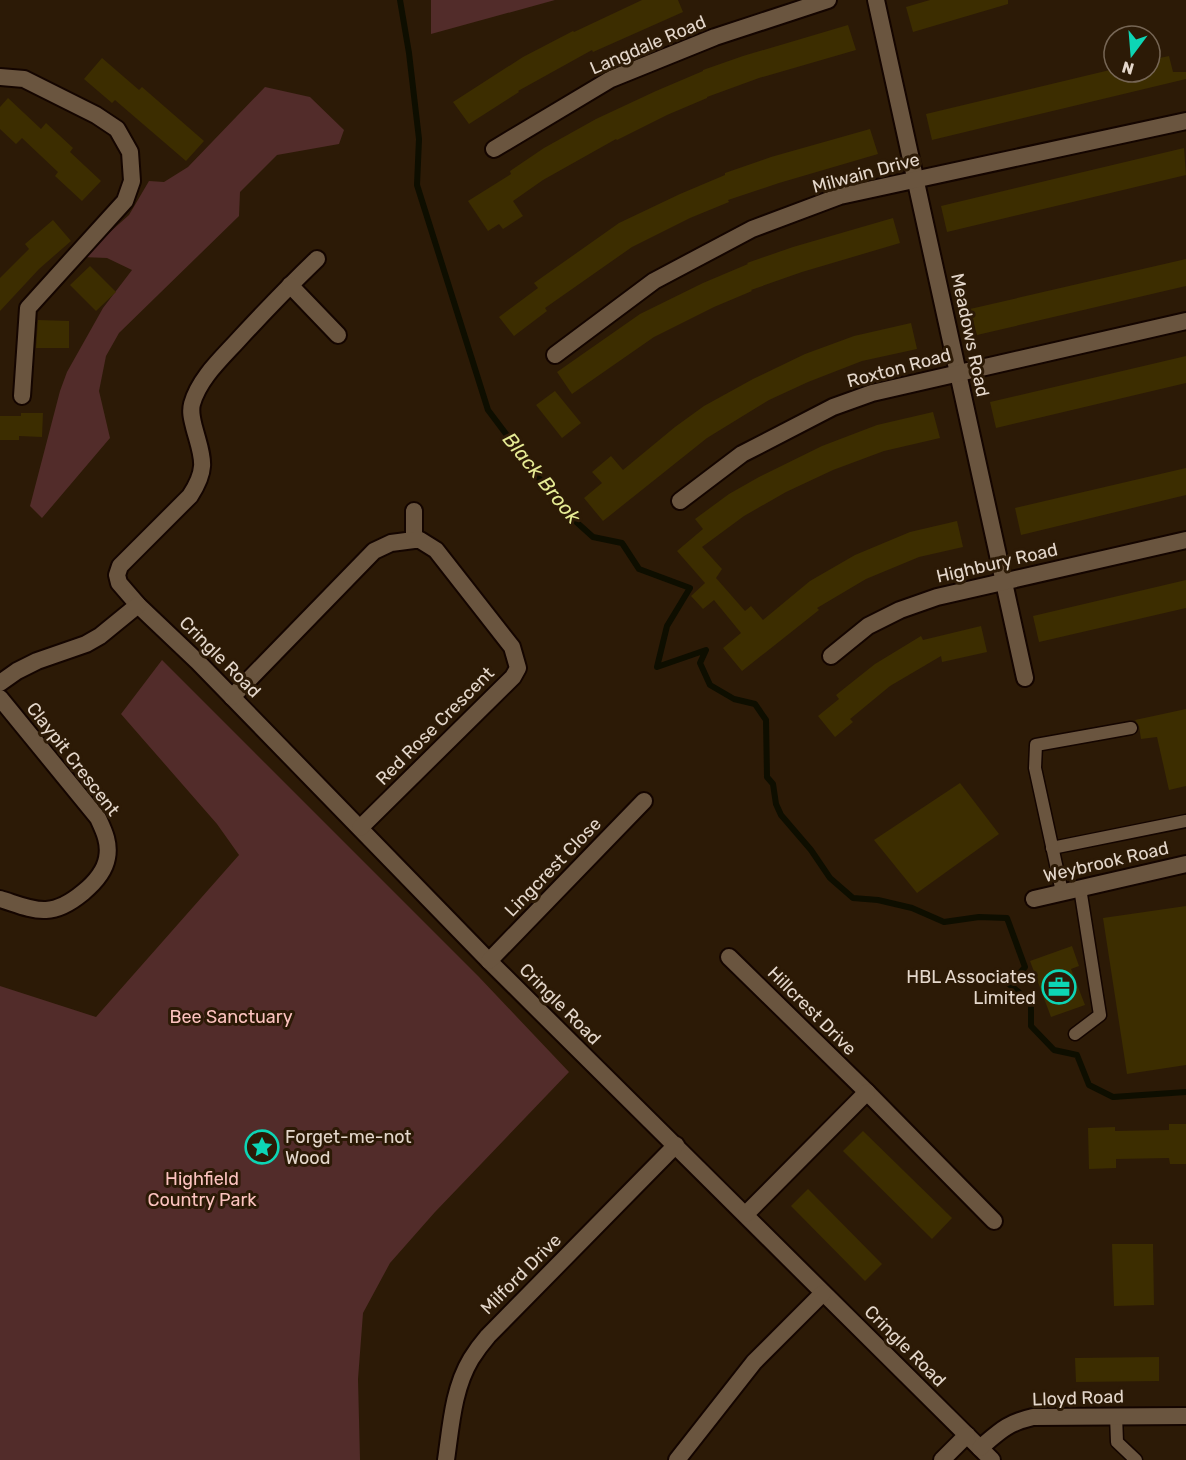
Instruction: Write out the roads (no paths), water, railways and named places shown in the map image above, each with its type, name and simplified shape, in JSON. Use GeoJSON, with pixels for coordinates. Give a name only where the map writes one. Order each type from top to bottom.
{"type":"FeatureCollection","features":[{"type":"Feature","properties":{"kind":"street","name":"Langdale Road"},"geometry":{"type":"LineString","coordinates":[[494,149],[611,79],[715,37],[828,0]]}},
{"type":"Feature","properties":{"kind":"street","name":"Meadows Road"},"geometry":{"type":"LineString","coordinates":[[876,0],[1025,678]]}},
{"type":"Feature","properties":{"kind":"street"},"geometry":{"type":"LineString","coordinates":[[0,77],[24,79],[96,115],[117,129],[130,152],[132,182],[125,201],[28,308],[22,396]]}},
{"type":"Feature","properties":{"kind":"street","name":"Milwain Drive"},"geometry":{"type":"LineString","coordinates":[[555,355],[654,281],[752,230],[840,196],[1186,121]]}},
{"type":"Feature","properties":{"kind":"street"},"geometry":{"type":"LineString","coordinates":[[317,260],[290,285],[338,335]]}},
{"type":"Feature","properties":{"kind":"street","name":"Cringle Road"},"geometry":{"type":"LineString","coordinates":[[290,285],[209,372],[192,404],[191,416],[202,455],[203,471],[198,484],[120,566],[117,575],[119,583],[138,605],[232,697],[489,961],[986,1454]]}},
{"type":"Feature","properties":{"kind":"street","name":"Roxton Road"},"geometry":{"type":"LineString","coordinates":[[681,501],[742,454],[833,407],[872,393],[1186,321]]}},
{"type":"Feature","properties":{"kind":"street"},"geometry":{"type":"LineString","coordinates":[[232,697],[374,550],[391,543],[414,540],[414,511]]}},
{"type":"Feature","properties":{"kind":"street","name":"Red Rose Crescent"},"geometry":{"type":"LineString","coordinates":[[360,828],[513,677],[518,668],[512,647],[436,550],[420,540],[414,540]]}},
{"type":"Feature","properties":{"kind":"street","name":"Highbury Road"},"geometry":{"type":"LineString","coordinates":[[831,656],[868,626],[900,610],[937,597],[1186,540]]}},
{"type":"Feature","properties":{"kind":"street"},"geometry":{"type":"LineString","coordinates":[[0,683],[37,661],[86,644],[100,636],[138,605]]}},
{"type":"Feature","properties":{"kind":"street","name":"Claypit Crescent"},"geometry":{"type":"LineString","coordinates":[[0,698],[98,818],[106,834],[108,847],[107,860],[102,873],[82,893],[64,906],[45,910],[28,908],[0,899]]}},
{"type":"Feature","properties":{"kind":"street","name":"Lingcrest Close"},"geometry":{"type":"LineString","coordinates":[[489,961],[644,801]]}},
{"type":"Feature","properties":{"kind":"street","name":"Weybrook Road"},"geometry":{"type":"LineString","coordinates":[[1034,899],[1186,864]]}},
{"type":"Feature","properties":{"kind":"street","name":"Hillcrest Drive"},"geometry":{"type":"LineString","coordinates":[[729,957],[994,1221]]}},
{"type":"Feature","properties":{"kind":"street"},"geometry":{"type":"LineString","coordinates":[[746,1214],[867,1092]]}},
{"type":"Feature","properties":{"kind":"street","name":"Milford Drive"},"geometry":{"type":"LineString","coordinates":[[446,1460],[460,1383],[471,1359],[488,1336],[675,1145]]}},
{"type":"Feature","properties":{"kind":"street"},"geometry":{"type":"LineString","coordinates":[[677,1460],[754,1362],[824,1293]]}},
{"type":"Feature","properties":{"kind":"street","name":"Lloyd Road"},"geometry":{"type":"LineString","coordinates":[[986,1454],[1004,1428],[1015,1421],[1033,1417],[1186,1416]]}},
{"type":"Feature","properties":{"kind":"street"},"geometry":{"type":"LineString","coordinates":[[942,1460],[967,1435]]}},
{"type":"Feature","properties":{"kind":"lane"},"geometry":{"type":"LineString","coordinates":[[1062,892],[1035,768],[1036,745],[1131,728]]}},
{"type":"Feature","properties":{"kind":"lane"},"geometry":{"type":"LineString","coordinates":[[1052,848],[1186,821]]}},
{"type":"Feature","properties":{"kind":"lane"},"geometry":{"type":"LineString","coordinates":[[1075,1034],[1100,1015],[1080,888]]}},
{"type":"Feature","properties":{"kind":"lane"},"geometry":{"type":"LineString","coordinates":[[1116,1415],[1117,1442],[1136,1460]]}},
{"type":"Feature","properties":{"kind":"waterway","name":"Black Brook"},"geometry":{"type":"LineString","coordinates":[[400,0],[419,139],[417,185],[488,410],[563,510],[593,537],[622,543],[639,569],[690,588],[667,626],[657,667],[706,650],[700,663],[710,685],[734,699],[755,704],[766,720],[767,777],[773,784],[776,804],[781,815],[811,850],[830,878],[853,898],[878,900],[912,908],[944,922],[979,917],[1007,918],[1025,967],[1010,985],[1031,1002],[1031,1026],[1054,1050],[1077,1055],[1089,1085],[1113,1097],[1186,1092]]}},
{"type":"Feature","properties":{"kind":"place","name":"HBL Associates Limited"},"geometry":{"type":"Point","coordinates":[1059,987]}},
{"type":"Feature","properties":{"kind":"place","name":"Forget-me-not Wood"},"geometry":{"type":"Point","coordinates":[262,1147]}},
{"type":"Feature","properties":{"kind":"park label","name":"Bee Sanctuary"},"geometry":{"type":"Point","coordinates":[231,1017]}},
{"type":"Feature","properties":{"kind":"park label","name":"Highfield Country Park"},"geometry":{"type":"Point","coordinates":[202,1189]}}]}
